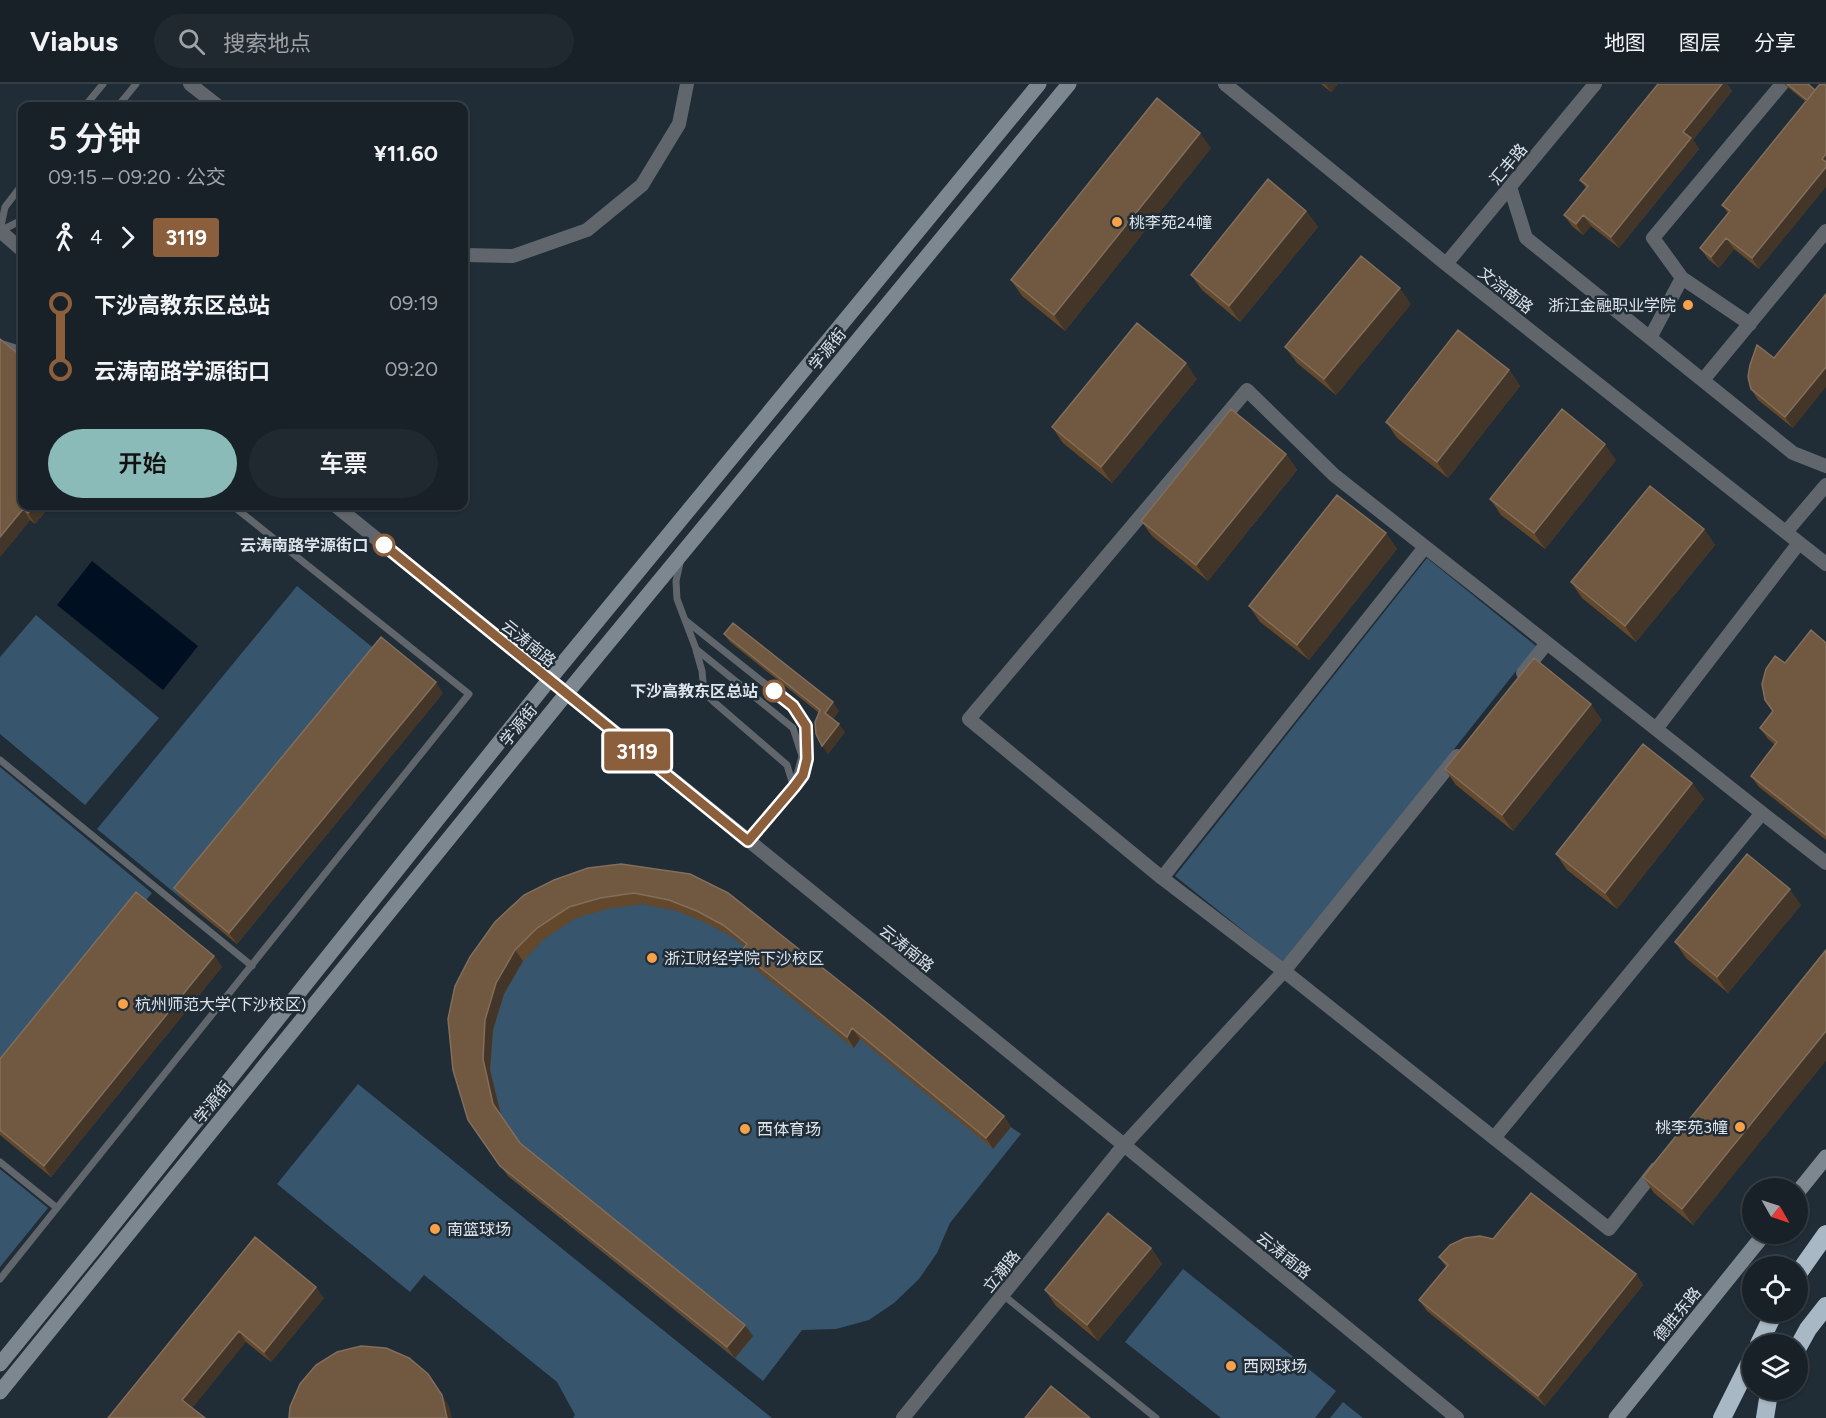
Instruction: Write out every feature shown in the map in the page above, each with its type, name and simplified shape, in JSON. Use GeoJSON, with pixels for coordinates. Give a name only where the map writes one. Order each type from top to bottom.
{"type":"FeatureCollection","features":[{"type":"Feature","properties":{"kind":"highway"},"geometry":{"type":"LineString","coordinates":[[1808,1259],[1826,1234]]}},
{"type":"Feature","properties":{"kind":"highway"},"geometry":{"type":"LineString","coordinates":[[1805,1334],[1826,1306]]}},
{"type":"Feature","properties":{"kind":"highway"},"geometry":{"type":"LineString","coordinates":[[1722,1418],[1742,1378]]}},
{"type":"Feature","properties":{"kind":"highway"},"geometry":{"type":"LineString","coordinates":[[1765,1418],[1768,1400]]}},
{"type":"Feature","properties":{"kind":"main road"},"geometry":{"type":"LineString","coordinates":[[0,1364],[549,680],[1039,84]]}},
{"type":"Feature","properties":{"kind":"main road","name":"学源街"},"geometry":{"type":"LineString","coordinates":[[0,1392],[566,694],[1069,84]]}},
{"type":"Feature","properties":{"kind":"main road"},"geometry":{"type":"LineString","coordinates":[[1808,1179],[1826,1157]]}},
{"type":"Feature","properties":{"kind":"main road","name":"德胜东路"},"geometry":{"type":"LineString","coordinates":[[1616,1418],[1756,1244]]}},
{"type":"Feature","properties":{"kind":"street"},"geometry":{"type":"LineString","coordinates":[[190,84],[213,102]]}},
{"type":"Feature","properties":{"kind":"street"},"geometry":{"type":"LineString","coordinates":[[468,255],[513,256],[587,230],[642,185],[679,124],[687,84]]}},
{"type":"Feature","properties":{"kind":"street","name":"文淙南路"},"geometry":{"type":"LineString","coordinates":[[1225,84],[1446,264],[1826,564]]}},
{"type":"Feature","properties":{"kind":"street"},"geometry":{"type":"LineString","coordinates":[[1750,324],[1682,278],[1653,238],[1782,84]]}},
{"type":"Feature","properties":{"kind":"street","name":"汇丰路"},"geometry":{"type":"LineString","coordinates":[[1446,264],[1593,85]]}},
{"type":"Feature","properties":{"kind":"street"},"geometry":{"type":"LineString","coordinates":[[1510,187],[1526,238],[1793,453],[1826,466]]}},
{"type":"Feature","properties":{"kind":"street"},"geometry":{"type":"LineString","coordinates":[[1703,380],[1826,231]]}},
{"type":"Feature","properties":{"kind":"street"},"geometry":{"type":"LineString","coordinates":[[0,232],[18,247]]}},
{"type":"Feature","properties":{"kind":"street"},"geometry":{"type":"LineString","coordinates":[[1650,338],[1682,278]]}},
{"type":"Feature","properties":{"kind":"street"},"geometry":{"type":"LineString","coordinates":[[1666,1156],[1608,1229],[1284,971],[1162,878],[969,719],[1247,390],[1334,475],[1826,863]]}},
{"type":"Feature","properties":{"kind":"street"},"geometry":{"type":"LineString","coordinates":[[1786,532],[1826,485]]}},
{"type":"Feature","properties":{"kind":"street","name":"云涛南路"},"geometry":{"type":"LineString","coordinates":[[341,510],[1125,1145],[1457,1418]]}},
{"type":"Feature","properties":{"kind":"street"},"geometry":{"type":"LineString","coordinates":[[1656,729],[1799,543]]}},
{"type":"Feature","properties":{"kind":"street"},"geometry":{"type":"LineString","coordinates":[[1162,878],[1425,547]]}},
{"type":"Feature","properties":{"kind":"street"},"geometry":{"type":"LineString","coordinates":[[1518,680],[1547,643]]}},
{"type":"Feature","properties":{"kind":"street","name":"立潮路"},"geometry":{"type":"LineString","coordinates":[[903,1418],[1125,1145],[1284,971],[1467,743]]}},
{"type":"Feature","properties":{"kind":"street"},"geometry":{"type":"LineString","coordinates":[[1494,1138],[1762,813]]}},
{"type":"Feature","properties":{"kind":"lane"},"geometry":{"type":"LineString","coordinates":[[88,102],[103,84]]}},
{"type":"Feature","properties":{"kind":"lane"},"geometry":{"type":"LineString","coordinates":[[121,102],[136,84]]}},
{"type":"Feature","properties":{"kind":"lane"},"geometry":{"type":"LineString","coordinates":[[0,232],[5,207],[18,190]]}},
{"type":"Feature","properties":{"kind":"lane"},"geometry":{"type":"LineString","coordinates":[[0,232],[18,222]]}},
{"type":"Feature","properties":{"kind":"lane"},"geometry":{"type":"LineString","coordinates":[[0,343],[18,349]]}},
{"type":"Feature","properties":{"kind":"lane"},"geometry":{"type":"LineString","coordinates":[[0,1279],[469,694],[238,510]]}},
{"type":"Feature","properties":{"kind":"lane"},"geometry":{"type":"LineString","coordinates":[[682,553],[676,581],[677,599],[696,650],[702,671],[704,692],[787,765],[794,787]]}},
{"type":"Feature","properties":{"kind":"lane"},"geometry":{"type":"LineString","coordinates":[[685,620],[793,706],[806,726],[807,759],[803,775],[748,841]]}},
{"type":"Feature","properties":{"kind":"lane"},"geometry":{"type":"LineString","coordinates":[[696,650],[793,728],[802,756],[794,787]]}},
{"type":"Feature","properties":{"kind":"lane"},"geometry":{"type":"LineString","coordinates":[[0,760],[252,966]]}},
{"type":"Feature","properties":{"kind":"lane"},"geometry":{"type":"LineString","coordinates":[[0,1162],[57,1208]]}},
{"type":"Feature","properties":{"kind":"lane"},"geometry":{"type":"LineString","coordinates":[[1003,1295],[1156,1418]]}},
{"type":"Feature","properties":{"kind":"shaded area"},"geometry":{"type":"Polygon","coordinates":[[[1427,558],[1536,646],[1284,963],[1175,876],[1427,558]]]}},
{"type":"Feature","properties":{"kind":"shaded area"},"geometry":{"type":"Polygon","coordinates":[[[92,561],[198,646],[163,690],[57,605],[92,561]]]}},
{"type":"Feature","properties":{"kind":"shaded area"},"geometry":{"type":"Polygon","coordinates":[[[297,586],[382,655],[182,899],[97,829],[297,586]]]}},
{"type":"Feature","properties":{"kind":"shaded area"},"geometry":{"type":"Polygon","coordinates":[[[36,615],[159,718],[85,805],[0,734],[0,657],[36,615]]]}},
{"type":"Feature","properties":{"kind":"shaded area"},"geometry":{"type":"Polygon","coordinates":[[[0,767],[152,893],[0,1080],[0,767]]]}},
{"type":"Feature","properties":{"kind":"shaded area","name":"西体育场"},"geometry":{"type":"Polygon","coordinates":[[[658,878],[1021,1134],[950,1223],[937,1253],[919,1279],[894,1303],[869,1320],[836,1329],[802,1330],[763,1381],[508,1176],[476,1130],[502,933],[658,878]]]}},
{"type":"Feature","properties":{"kind":"shaded area","name":"南篮球场"},"geometry":{"type":"Polygon","coordinates":[[[358,1084],[772,1418],[573,1418],[575,1415],[557,1382],[424,1275],[410,1292],[277,1184],[358,1084]]]}},
{"type":"Feature","properties":{"kind":"shaded area"},"geometry":{"type":"Polygon","coordinates":[[[0,1169],[48,1208],[0,1267],[0,1169]]]}},
{"type":"Feature","properties":{"kind":"shaded area","name":"西网球场"},"geometry":{"type":"Polygon","coordinates":[[[1183,1269],[1336,1391],[1315,1418],[1221,1418],[1125,1342],[1183,1269]]]}},
{"type":"Feature","properties":{"kind":"shaded area"},"geometry":{"type":"Polygon","coordinates":[[[1343,1402],[1363,1418],[1330,1418],[1343,1402]]]}},
{"type":"Feature","properties":{"kind":"building"},"geometry":{"type":"Polygon","coordinates":[[[1658,84],[1722,84],[1683,132],[1691,138],[1611,237],[1583,215],[1576,224],[1564,215],[1588,186],[1580,180],[1658,84]]]}},
{"type":"Feature","properties":{"kind":"building"},"geometry":{"type":"Polygon","coordinates":[[[1787,84],[1808,84],[1815,90],[1807,100],[1787,84]]]}},
{"type":"Feature","properties":{"kind":"building"},"geometry":{"type":"Polygon","coordinates":[[[1820,84],[1826,85],[1826,154],[1822,159],[1826,162],[1826,167],[1752,258],[1726,238],[1711,257],[1700,248],[1730,211],[1722,205],[1820,84]]]}},
{"type":"Feature","properties":{"kind":"building","name":"桃李苑24幢"},"geometry":{"type":"Polygon","coordinates":[[[1157,98],[1200,133],[1054,315],[1011,280],[1157,98]]]}},
{"type":"Feature","properties":{"kind":"building"},"geometry":{"type":"Polygon","coordinates":[[[1268,179],[1306,211],[1229,306],[1191,275],[1268,179]]]}},
{"type":"Feature","properties":{"kind":"building"},"geometry":{"type":"Polygon","coordinates":[[[1361,256],[1400,288],[1324,379],[1285,347],[1361,256]]]}},
{"type":"Feature","properties":{"kind":"building"},"geometry":{"type":"Polygon","coordinates":[[[1826,294],[1826,367],[1785,417],[1751,389],[1748,377],[1750,365],[1757,345],[1774,358],[1826,294]]]}},
{"type":"Feature","properties":{"kind":"building"},"geometry":{"type":"Polygon","coordinates":[[[1137,323],[1186,363],[1101,467],[1052,427],[1137,323]]]}},
{"type":"Feature","properties":{"kind":"building"},"geometry":{"type":"Polygon","coordinates":[[[1458,330],[1509,370],[1437,462],[1386,422],[1458,330]]]}},
{"type":"Feature","properties":{"kind":"building"},"geometry":{"type":"Polygon","coordinates":[[[0,339],[18,354],[18,510],[22,510],[0,537],[0,339]]]}},
{"type":"Feature","properties":{"kind":"building"},"geometry":{"type":"Polygon","coordinates":[[[1231,409],[1286,454],[1196,565],[1141,521],[1231,409]]]}},
{"type":"Feature","properties":{"kind":"building"},"geometry":{"type":"Polygon","coordinates":[[[1562,409],[1605,444],[1534,533],[1490,499],[1562,409]]]}},
{"type":"Feature","properties":{"kind":"building"},"geometry":{"type":"Polygon","coordinates":[[[1650,486],[1704,529],[1625,626],[1571,582],[1650,486]]]}},
{"type":"Feature","properties":{"kind":"building"},"geometry":{"type":"Polygon","coordinates":[[[1337,495],[1386,533],[1297,645],[1249,606],[1337,495]]]}},
{"type":"Feature","properties":{"kind":"building"},"geometry":{"type":"Polygon","coordinates":[[[733,623],[833,702],[825,713],[839,724],[822,746],[816,734],[815,722],[820,710],[724,634],[733,623]]]}},
{"type":"Feature","properties":{"kind":"building"},"geometry":{"type":"Polygon","coordinates":[[[1811,630],[1826,643],[1826,835],[1751,776],[1777,742],[1760,728],[1773,711],[1765,700],[1762,684],[1766,669],[1775,656],[1785,663],[1811,630]]]}},
{"type":"Feature","properties":{"kind":"building"},"geometry":{"type":"Polygon","coordinates":[[[381,637],[436,682],[229,933],[174,888],[381,637]]]}},
{"type":"Feature","properties":{"kind":"building"},"geometry":{"type":"Polygon","coordinates":[[[1534,658],[1591,704],[1502,815],[1445,769],[1534,658]]]}},
{"type":"Feature","properties":{"kind":"building"},"geometry":{"type":"Polygon","coordinates":[[[1643,744],[1692,783],[1605,893],[1556,854],[1643,744]]]}},
{"type":"Feature","properties":{"kind":"building"},"geometry":{"type":"Polygon","coordinates":[[[1747,854],[1790,889],[1717,977],[1675,942],[1747,854]]]}},
{"type":"Feature","properties":{"kind":"building"},"geometry":{"type":"Polygon","coordinates":[[[621,864],[690,874],[728,893],[872,1007],[1004,1116],[986,1138],[852,1028],[847,1037],[741,952],[747,944],[723,925],[697,911],[669,900],[634,893],[600,898],[569,907],[537,928],[515,950],[496,983],[485,1020],[483,1059],[493,1104],[520,1143],[745,1325],[727,1347],[500,1166],[468,1120],[453,1070],[448,1019],[455,986],[470,957],[495,922],[524,895],[554,880],[588,868],[621,864]]]}},
{"type":"Feature","properties":{"kind":"building"},"geometry":{"type":"Polygon","coordinates":[[[136,892],[214,956],[44,1166],[0,1130],[0,1059],[136,892]]]}},
{"type":"Feature","properties":{"kind":"building","name":"桃李苑3幢"},"geometry":{"type":"Polygon","coordinates":[[[1826,950],[1826,1031],[1682,1209],[1643,1177],[1826,950]]]}},
{"type":"Feature","properties":{"kind":"building"},"geometry":{"type":"Polygon","coordinates":[[[1531,1193],[1636,1274],[1538,1396],[1419,1300],[1448,1265],[1439,1257],[1450,1245],[1465,1238],[1480,1236],[1493,1239],[1531,1193]]]}},
{"type":"Feature","properties":{"kind":"building"},"geometry":{"type":"Polygon","coordinates":[[[1108,1213],[1151,1248],[1087,1325],[1045,1290],[1108,1213]]]}},
{"type":"Feature","properties":{"kind":"building"},"geometry":{"type":"Polygon","coordinates":[[[255,1237],[316,1287],[264,1352],[239,1331],[182,1400],[205,1418],[108,1418],[255,1237]]]}},
{"type":"Feature","properties":{"kind":"building"},"geometry":{"type":"Polygon","coordinates":[[[361,1346],[386,1348],[409,1358],[428,1374],[442,1395],[447,1418],[289,1418],[290,1407],[300,1384],[316,1365],[337,1352],[361,1346]]]}},
{"type":"Feature","properties":{"kind":"building"},"geometry":{"type":"Polygon","coordinates":[[[1051,1386],[1090,1418],[1025,1418],[1051,1386]]]}},
{"type":"Feature","properties":{"kind":"bus line","name":"3119"},"geometry":{"type":"LineString","coordinates":[[384,545],[748,841],[803,775],[807,759],[806,726],[793,706],[774,691]]}},
{"type":"Feature","properties":{"kind":"place","name":"桃李苑24幢"},"geometry":{"type":"Point","coordinates":[1117,222]}},
{"type":"Feature","properties":{"kind":"place","name":"浙江金融职业学院"},"geometry":{"type":"Point","coordinates":[1688,305]}},
{"type":"Feature","properties":{"kind":"place","name":"云涛南路学源街口"},"geometry":{"type":"Point","coordinates":[384,545]}},
{"type":"Feature","properties":{"kind":"place","name":"下沙高教东区总站"},"geometry":{"type":"Point","coordinates":[774,691]}},
{"type":"Feature","properties":{"kind":"place","name":"浙江财经学院下沙校区"},"geometry":{"type":"Point","coordinates":[652,958]}},
{"type":"Feature","properties":{"kind":"place","name":"杭州师范大学(下沙校区)"},"geometry":{"type":"Point","coordinates":[123,1004]}},
{"type":"Feature","properties":{"kind":"place","name":"桃李苑3幢"},"geometry":{"type":"Point","coordinates":[1740,1127]}},
{"type":"Feature","properties":{"kind":"place","name":"西体育场"},"geometry":{"type":"Point","coordinates":[745,1129]}},
{"type":"Feature","properties":{"kind":"place","name":"南篮球场"},"geometry":{"type":"Point","coordinates":[435,1229]}},
{"type":"Feature","properties":{"kind":"place","name":"西网球场"},"geometry":{"type":"Point","coordinates":[1231,1366]}}]}
